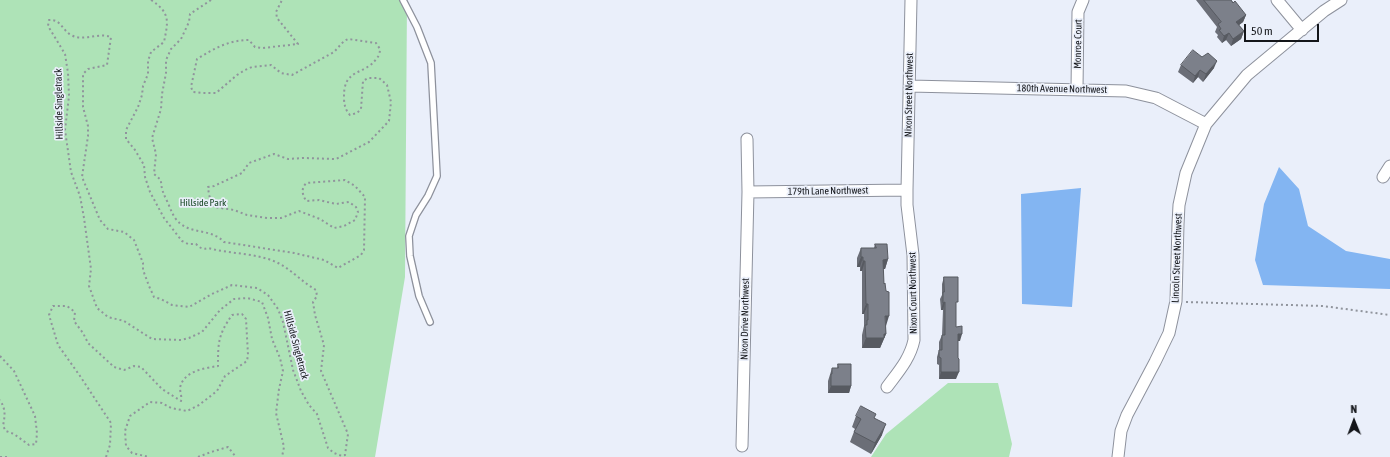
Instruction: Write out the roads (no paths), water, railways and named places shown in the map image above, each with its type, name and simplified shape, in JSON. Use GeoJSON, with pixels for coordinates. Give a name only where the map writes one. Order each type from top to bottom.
{"type":"FeatureCollection","features":[{"type":"Feature","properties":{"kind":"street","name":"Nixon Street Northwest"},"geometry":{"type":"LineString","coordinates":[[907,190],[911,0]]}},
{"type":"Feature","properties":{"kind":"street","name":"Monroe Court"},"geometry":{"type":"LineString","coordinates":[[1077,89],[1078,12],[1084,0]]}},
{"type":"Feature","properties":{"kind":"street"},"geometry":{"type":"LineString","coordinates":[[1278,0],[1302,30]]}},
{"type":"Feature","properties":{"kind":"street","name":"Lincoln Street Northwest"},"geometry":{"type":"LineString","coordinates":[[1118,457],[1121,431],[1127,415],[1155,362],[1168,333],[1176,301],[1179,205],[1186,173],[1206,124],[1247,76],[1324,11],[1341,0]]}},
{"type":"Feature","properties":{"kind":"street","name":"180th Avenue Northwest"},"geometry":{"type":"LineString","coordinates":[[910,86],[1126,91],[1156,98],[1206,124]]}},
{"type":"Feature","properties":{"kind":"street"},"geometry":{"type":"LineString","coordinates":[[747,139],[748,192]]}},
{"type":"Feature","properties":{"kind":"street"},"geometry":{"type":"LineString","coordinates":[[1383,177],[1390,166]]}},
{"type":"Feature","properties":{"kind":"street","name":"179th Lane Northwest"},"geometry":{"type":"LineString","coordinates":[[748,192],[907,190]]}},
{"type":"Feature","properties":{"kind":"street","name":"Nixon Court Northwest"},"geometry":{"type":"LineString","coordinates":[[887,388],[909,358],[914,340],[914,255],[908,211],[907,190]]}},
{"type":"Feature","properties":{"kind":"street","name":"Nixon Drive Northwest"},"geometry":{"type":"LineString","coordinates":[[742,446],[748,192]]}},
{"type":"Feature","properties":{"kind":"lane"},"geometry":{"type":"LineString","coordinates":[[404,0],[417,27],[431,63],[437,176],[428,196],[416,215],[408,236],[410,256],[419,296],[430,322]]}},
{"type":"Feature","properties":{"kind":"water"},"geometry":{"type":"Polygon","coordinates":[[[1279,167],[1299,189],[1308,226],[1346,251],[1390,259],[1390,289],[1263,285],[1255,260],[1264,204],[1279,167]]]}},
{"type":"Feature","properties":{"kind":"water"},"geometry":{"type":"Polygon","coordinates":[[[1081,188],[1072,307],[1022,304],[1021,194],[1081,188]]]}},
{"type":"Feature","properties":{"kind":"park label","name":"Hillside Park"},"geometry":{"type":"Point","coordinates":[203,203]}}]}
